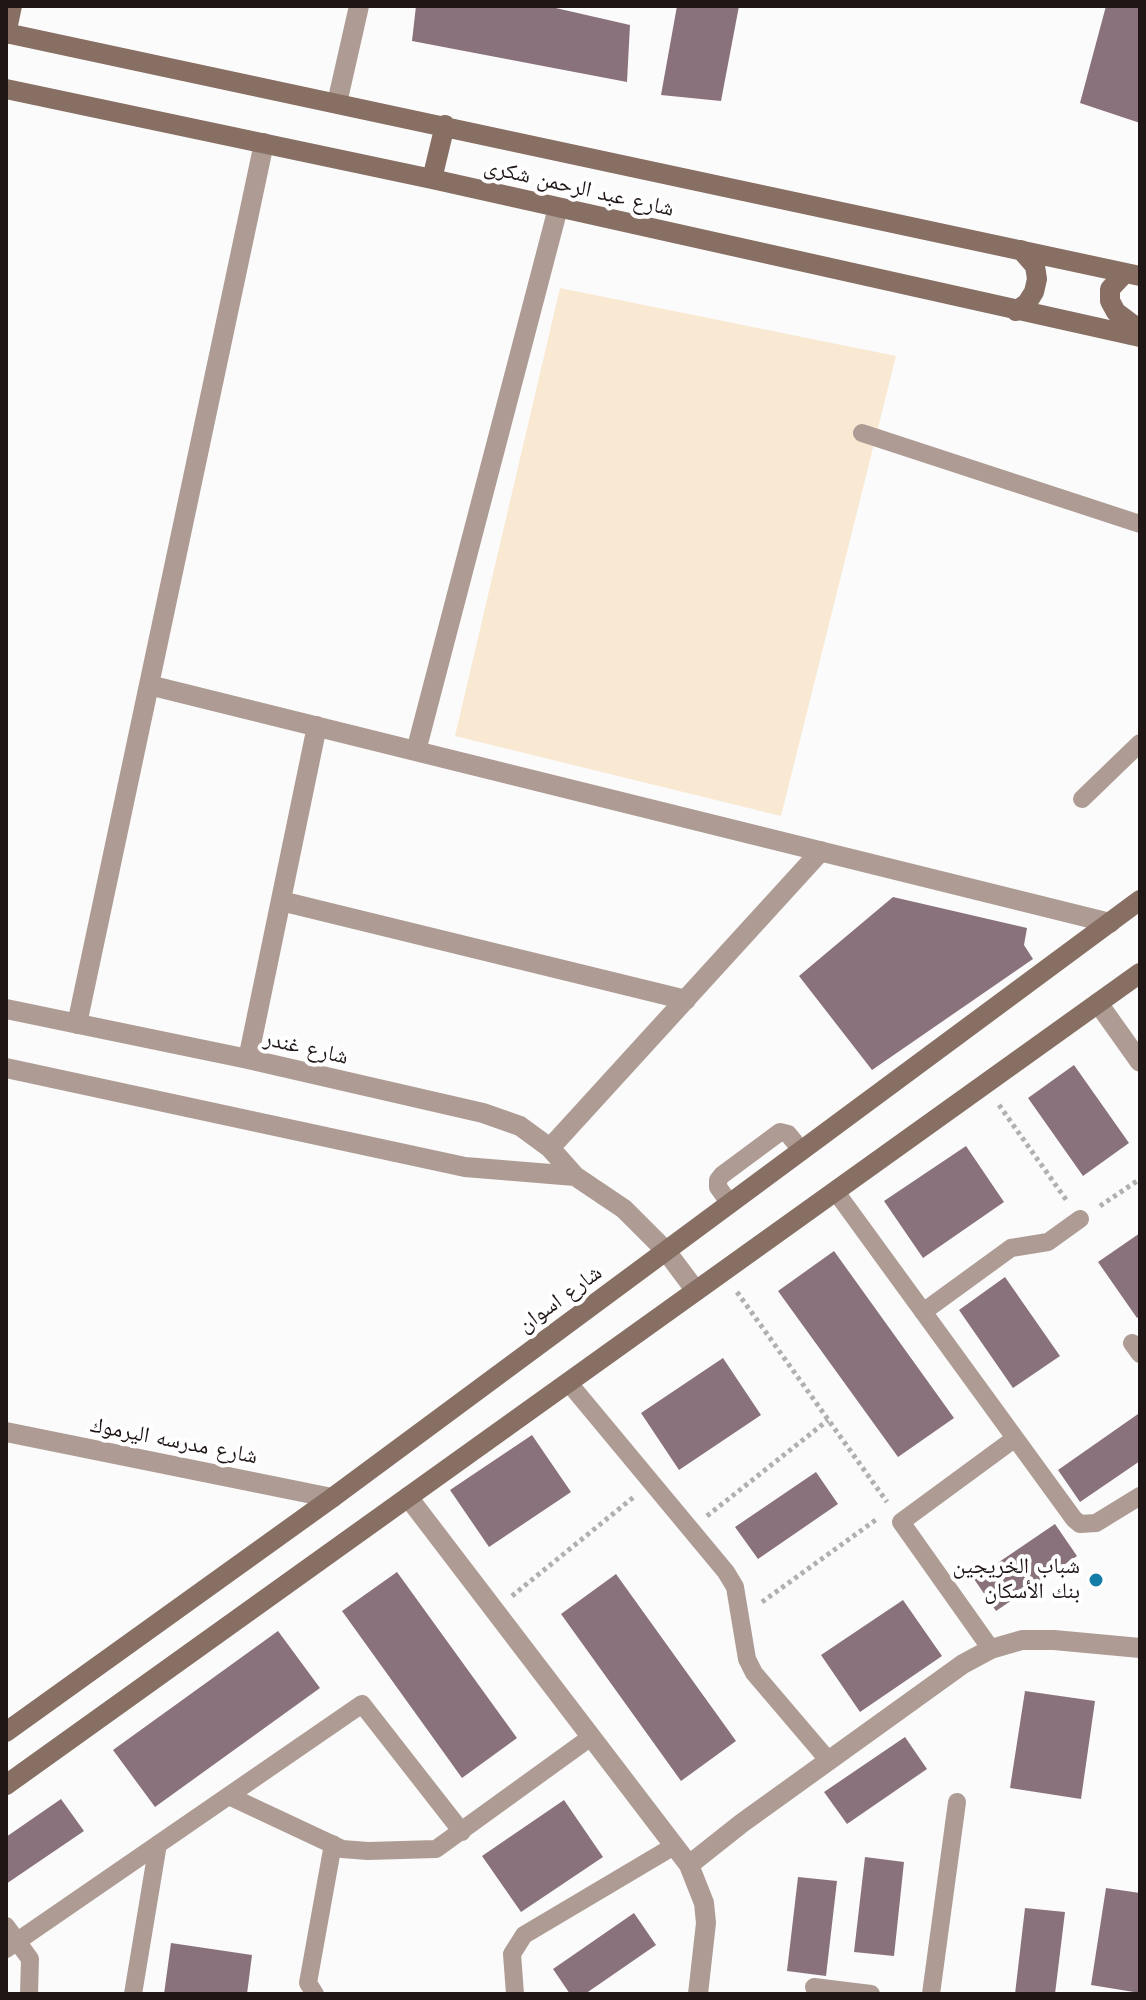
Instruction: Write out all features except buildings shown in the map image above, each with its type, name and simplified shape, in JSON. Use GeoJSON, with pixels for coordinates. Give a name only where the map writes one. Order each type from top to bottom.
{"type":"FeatureCollection","features":[{"type":"Feature","properties":{"kind":"street"},"geometry":{"type":"LineString","coordinates":[[6,34],[12,6]]}},
{"type":"Feature","properties":{"kind":"street"},"geometry":{"type":"LineString","coordinates":[[337,103],[359,6]]}},
{"type":"Feature","properties":{"kind":"street","name":"شارع عبد الرحمن شكرى"},"geometry":{"type":"LineString","coordinates":[[6,34],[445,125],[1133,274]]}},
{"type":"Feature","properties":{"kind":"street","name":"شارع عبد الرحمن شكرى"},"geometry":{"type":"LineString","coordinates":[[6,89],[432,179],[1140,337]]}},
{"type":"Feature","properties":{"kind":"street"},"geometry":{"type":"LineString","coordinates":[[432,179],[445,125]]}},
{"type":"Feature","properties":{"kind":"street"},"geometry":{"type":"LineString","coordinates":[[77,1024],[264,143]]}},
{"type":"Feature","properties":{"kind":"street"},"geometry":{"type":"LineString","coordinates":[[416,751],[558,208]]}},
{"type":"Feature","properties":{"kind":"street"},"geometry":{"type":"LineString","coordinates":[[1016,311],[1027,303],[1037,279],[1035,266],[1021,250]]}},
{"type":"Feature","properties":{"kind":"street"},"geometry":{"type":"LineString","coordinates":[[1133,274],[1110,289],[1110,301],[1116,312],[1140,330]]}},
{"type":"Feature","properties":{"kind":"street"},"geometry":{"type":"LineString","coordinates":[[149,685],[1110,923]]}},
{"type":"Feature","properties":{"kind":"street"},"geometry":{"type":"LineString","coordinates":[[248,1059],[317,726]]}},
{"type":"Feature","properties":{"kind":"street"},"geometry":{"type":"LineString","coordinates":[[550,1148],[821,851]]}},
{"type":"Feature","properties":{"kind":"street","name":"شارع اسوان"},"geometry":{"type":"LineString","coordinates":[[6,1732],[332,1498],[1140,900]]}},
{"type":"Feature","properties":{"kind":"street"},"geometry":{"type":"LineString","coordinates":[[281,901],[686,1000]]}},
{"type":"Feature","properties":{"kind":"street"},"geometry":{"type":"LineString","coordinates":[[6,1785],[1140,973]]}},
{"type":"Feature","properties":{"kind":"street"},"geometry":{"type":"LineString","coordinates":[[1098,1003],[1140,1062]]}},
{"type":"Feature","properties":{"kind":"street","name":"شارع غندر"},"geometry":{"type":"LineString","coordinates":[[6,1009],[248,1059],[483,1113],[520,1126],[550,1148],[575,1176],[624,1209],[666,1251],[696,1291]]}},
{"type":"Feature","properties":{"kind":"street","name":"شارع غندر"},"geometry":{"type":"LineString","coordinates":[[6,1068],[465,1167],[575,1176]]}},
{"type":"Feature","properties":{"kind":"street","name":"شارع مدرسه اليرموك"},"geometry":{"type":"LineString","coordinates":[[6,1432],[332,1498]]}},
{"type":"Feature","properties":{"kind":"street"},"geometry":{"type":"LineString","coordinates":[[408,1497],[689,1865],[704,1903],[706,1923],[698,1994]]}},
{"type":"Feature","properties":{"kind":"street"},"geometry":{"type":"LineString","coordinates":[[689,1865],[742,1823],[963,1664],[991,1649],[1022,1640],[1140,1648]]}},
{"type":"Feature","properties":{"kind":"lane"},"geometry":{"type":"LineString","coordinates":[[862,433],[1140,524]]}},
{"type":"Feature","properties":{"kind":"lane"},"geometry":{"type":"LineString","coordinates":[[1082,799],[1140,743]]}},
{"type":"Feature","properties":{"kind":"lane"},"geometry":{"type":"LineString","coordinates":[[836,1192],[1074,1519],[1080,1524],[1096,1523],[1140,1496]]}},
{"type":"Feature","properties":{"kind":"lane"},"geometry":{"type":"LineString","coordinates":[[923,1312],[1011,1248],[1048,1242],[1080,1219]]}},
{"type":"Feature","properties":{"kind":"lane"},"geometry":{"type":"LineString","coordinates":[[568,1382],[726,1572],[735,1587],[747,1659],[754,1673],[829,1761]]}},
{"type":"Feature","properties":{"kind":"lane"},"geometry":{"type":"LineString","coordinates":[[991,1649],[896,1515],[1014,1439]]}},
{"type":"Feature","properties":{"kind":"lane"},"geometry":{"type":"LineString","coordinates":[[29,1994],[30,1959],[10,1939],[158,1844],[362,1704],[462,1832]]}},
{"type":"Feature","properties":{"kind":"lane"},"geometry":{"type":"LineString","coordinates":[[229,1796],[355,1851],[436,1849],[591,1737]]}},
{"type":"Feature","properties":{"kind":"lane"},"geometry":{"type":"LineString","coordinates":[[931,1994],[957,1802]]}},
{"type":"Feature","properties":{"kind":"lane"},"geometry":{"type":"LineString","coordinates":[[133,1994],[158,1844]]}},
{"type":"Feature","properties":{"kind":"lane"},"geometry":{"type":"LineString","coordinates":[[315,1994],[308,1983],[333,1844]]}},
{"type":"Feature","properties":{"kind":"lane"},"geometry":{"type":"LineString","coordinates":[[515,1994],[512,1954],[524,1935],[674,1846]]}},
{"type":"Feature","properties":{"kind":"lane"},"geometry":{"type":"LineString","coordinates":[[814,1987],[871,1994]]}},
{"type":"Feature","properties":{"kind":"path"},"geometry":{"type":"LineString","coordinates":[[985,1084],[1080,1219],[1140,1179]]}},
{"type":"Feature","properties":{"kind":"path"},"geometry":{"type":"LineString","coordinates":[[722,1272],[896,1515],[741,1617]]}},
{"type":"Feature","properties":{"kind":"path"},"geometry":{"type":"LineString","coordinates":[[690,1529],[828,1420]]}},
{"type":"Feature","properties":{"kind":"path"},"geometry":{"type":"LineString","coordinates":[[494,1610],[651,1482]]}},
{"type":"Feature","properties":{"kind":"shaded area"},"geometry":{"type":"Polygon","coordinates":[[[560,288],[896,356],[781,816],[455,736],[560,288]]]}},
{"type":"Feature","properties":{"kind":"place","name":"شباب الخريجين بنك الأسكان"},"geometry":{"type":"Point","coordinates":[1096,1580]}}]}
